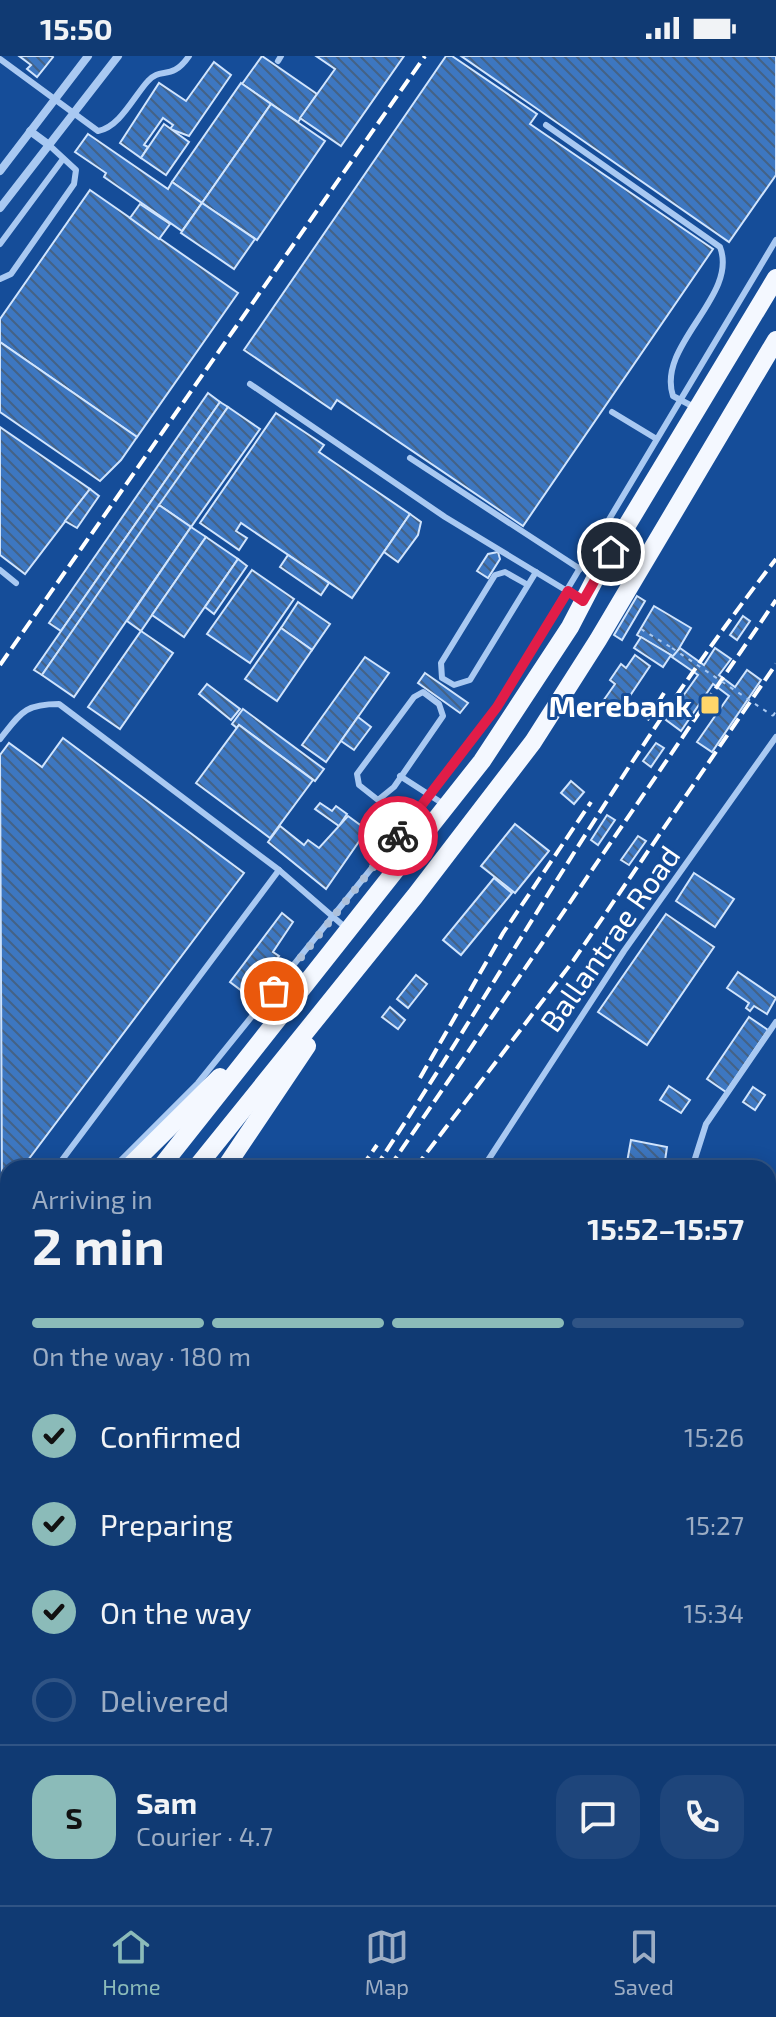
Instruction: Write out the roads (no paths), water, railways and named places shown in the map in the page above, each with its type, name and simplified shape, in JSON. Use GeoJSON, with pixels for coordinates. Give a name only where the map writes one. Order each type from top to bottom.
{"type":"FeatureCollection","features":[{"type":"Feature","properties":{"kind":"main road"},"geometry":{"type":"LineString","coordinates":[[166,1160],[448,807],[519,709],[589,572],[651,485],[773,285]]}},
{"type":"Feature","properties":{"kind":"main road"},"geometry":{"type":"LineString","coordinates":[[203,1160],[415,896],[533,742],[776,340]]}},
{"type":"Feature","properties":{"kind":"main road"},"geometry":{"type":"LineString","coordinates":[[589,572],[626,592]]}},
{"type":"Feature","properties":{"kind":"main road"},"geometry":{"type":"LineString","coordinates":[[390,879],[415,896]]}},
{"type":"Feature","properties":{"kind":"main road"},"geometry":{"type":"LineString","coordinates":[[230,1160],[304,1053],[318,1018]]}},
{"type":"Feature","properties":{"kind":"main road"},"geometry":{"type":"LineString","coordinates":[[136,1160],[277,1020]]}},
{"type":"Feature","properties":{"kind":"street"},"geometry":{"type":"LineString","coordinates":[[0,171],[88,56]]}},
{"type":"Feature","properties":{"kind":"street"},"geometry":{"type":"LineString","coordinates":[[0,208],[118,56]]}},
{"type":"Feature","properties":{"kind":"street"},"geometry":{"type":"LineString","coordinates":[[30,131],[49,145]]}},
{"type":"Feature","properties":{"kind":"lane"},"geometry":{"type":"LineString","coordinates":[[0,59],[95,129],[108,128],[150,78],[177,71],[189,56]]}},
{"type":"Feature","properties":{"kind":"lane"},"geometry":{"type":"LineString","coordinates":[[546,125],[720,247],[723,270],[670,372],[671,391],[678,401],[698,408]]}},
{"type":"Feature","properties":{"kind":"lane"},"geometry":{"type":"LineString","coordinates":[[0,279],[11,274],[74,184],[76,170],[49,145]]}},
{"type":"Feature","properties":{"kind":"lane"},"geometry":{"type":"LineString","coordinates":[[0,244],[63,159]]}},
{"type":"Feature","properties":{"kind":"lane"},"geometry":{"type":"LineString","coordinates":[[410,458],[589,572],[634,475],[776,240]]}},
{"type":"Feature","properties":{"kind":"lane"},"geometry":{"type":"LineString","coordinates":[[750,283],[773,285]]}},
{"type":"Feature","properties":{"kind":"lane"},"geometry":{"type":"LineString","coordinates":[[121,1160],[198,1083],[333,918],[430,796],[576,596],[445,517],[250,384]]}},
{"type":"Feature","properties":{"kind":"lane"},"geometry":{"type":"LineString","coordinates":[[612,412],[655,438]]}},
{"type":"Feature","properties":{"kind":"lane"},"geometry":{"type":"LineString","coordinates":[[634,475],[651,485]]}},
{"type":"Feature","properties":{"kind":"lane"},"geometry":{"type":"LineString","coordinates":[[0,570],[16,583]]}},
{"type":"Feature","properties":{"kind":"lane"},"geometry":{"type":"LineString","coordinates":[[528,585],[505,572],[495,575],[441,663],[442,678],[454,685],[470,680],[536,572]]}},
{"type":"Feature","properties":{"kind":"lane"},"geometry":{"type":"LineString","coordinates":[[423,692],[439,704],[443,716],[400,776],[380,800],[364,791],[357,779],[359,770],[406,707],[416,694],[423,692]]}},
{"type":"Feature","properties":{"kind":"lane"},"geometry":{"type":"LineString","coordinates":[[0,739],[23,710],[37,704],[59,704],[279,870],[349,930]]}},
{"type":"Feature","properties":{"kind":"lane","name":"Ballantrae Road"},"geometry":{"type":"LineString","coordinates":[[488,1160],[624,951],[776,737]]}},
{"type":"Feature","properties":{"kind":"lane"},"geometry":{"type":"LineString","coordinates":[[400,776],[448,807]]}},
{"type":"Feature","properties":{"kind":"lane"},"geometry":{"type":"LineString","coordinates":[[62,1160],[279,870]]}},
{"type":"Feature","properties":{"kind":"lane"},"geometry":{"type":"LineString","coordinates":[[695,1160],[706,1124],[776,1022]]}},
{"type":"Feature","properties":{"kind":"railway"},"geometry":{"type":"LineString","coordinates":[[0,665],[425,56]]}},
{"type":"Feature","properties":{"kind":"railway"},"geometry":{"type":"LineString","coordinates":[[380,1160],[669,707],[776,559]]}},
{"type":"Feature","properties":{"kind":"railway"},"geometry":{"type":"LineString","coordinates":[[394,1160],[776,600]]}},
{"type":"Feature","properties":{"kind":"railway"},"geometry":{"type":"LineString","coordinates":[[421,1160],[573,961],[776,664]]}},
{"type":"Feature","properties":{"kind":"railway"},"geometry":{"type":"LineString","coordinates":[[647,720],[664,693]]}},
{"type":"Feature","properties":{"kind":"railway"},"geometry":{"type":"LineString","coordinates":[[420,1078],[503,933],[591,802]]}},
{"type":"Feature","properties":{"kind":"railway"},"geometry":{"type":"LineString","coordinates":[[367,1160],[377,1145]]}},
{"type":"Feature","properties":{"kind":"place","name":"Merebank"},"geometry":{"type":"Point","coordinates":[710,705]}}]}
